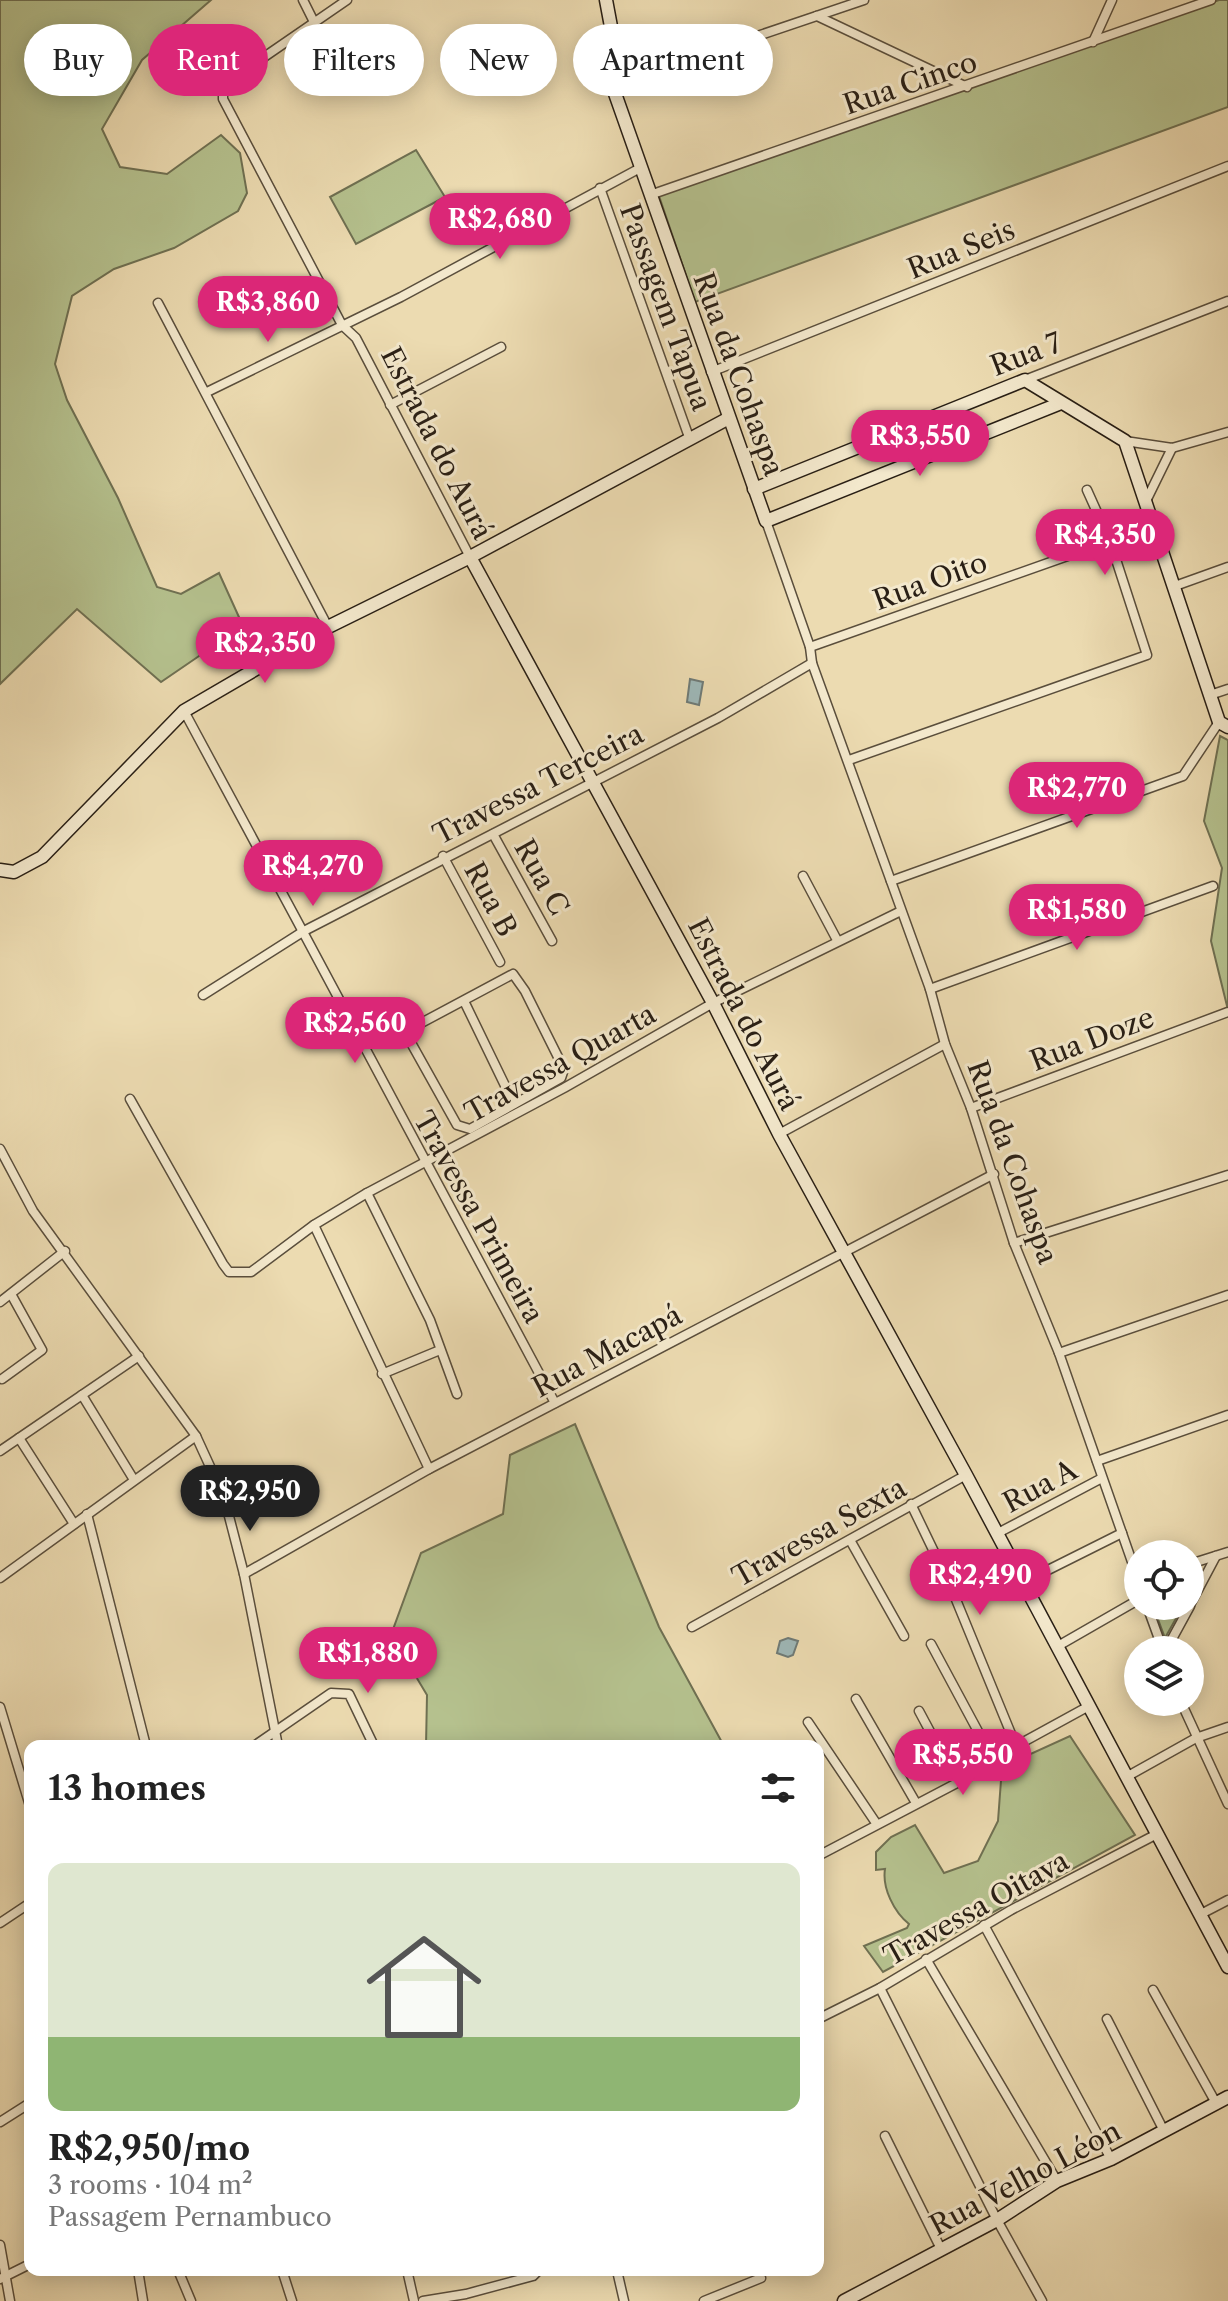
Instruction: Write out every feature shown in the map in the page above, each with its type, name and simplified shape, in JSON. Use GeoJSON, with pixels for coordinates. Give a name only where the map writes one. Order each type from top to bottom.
{"type":"FeatureCollection","features":[{"type":"Feature","properties":{"kind":"street"},"geometry":{"type":"LineString","coordinates":[[303,0],[314,22],[347,0]]}},
{"type":"Feature","properties":{"kind":"street","name":"Rua da Cohaspa"},"geometry":{"type":"LineString","coordinates":[[606,0],[610,24]]}},
{"type":"Feature","properties":{"kind":"street"},"geometry":{"type":"LineString","coordinates":[[773,31],[864,0]]}},
{"type":"Feature","properties":{"kind":"street"},"geometry":{"type":"LineString","coordinates":[[1093,42],[1112,0]]}},
{"type":"Feature","properties":{"kind":"street","name":"Rua Cinco"},"geometry":{"type":"LineString","coordinates":[[650,195],[1211,0]]}},
{"type":"Feature","properties":{"kind":"street"},"geometry":{"type":"LineString","coordinates":[[817,16],[967,87]]}},
{"type":"Feature","properties":{"kind":"street","name":"Estrada do Aurá"},"geometry":{"type":"LineString","coordinates":[[314,22],[228,84],[223,95],[228,111],[258,160],[342,325],[356,338],[470,557],[713,1003],[779,1134],[998,1533],[1228,1967]]}},
{"type":"Feature","properties":{"kind":"street","name":"Rua da Cohaspa"},"geometry":{"type":"LineString","coordinates":[[616,96],[810,647],[812,663],[930,989],[945,1044],[994,1174],[1014,1243],[1059,1353],[1124,1540]]}},
{"type":"Feature","properties":{"kind":"street","name":"Rua Seis"},"geometry":{"type":"LineString","coordinates":[[711,372],[1228,166]]}},
{"type":"Feature","properties":{"kind":"street"},"geometry":{"type":"LineString","coordinates":[[207,392],[401,297],[642,167]]}},
{"type":"Feature","properties":{"kind":"street","name":"Passagem Tapua"},"geometry":{"type":"LineString","coordinates":[[600,188],[690,440]]}},
{"type":"Feature","properties":{"kind":"street","name":"Rua 7"},"geometry":{"type":"LineString","coordinates":[[754,489],[1228,301]]}},
{"type":"Feature","properties":{"kind":"street"},"geometry":{"type":"LineString","coordinates":[[158,303],[328,627]]}},
{"type":"Feature","properties":{"kind":"street"},"geometry":{"type":"LineString","coordinates":[[390,405],[501,347]]}},
{"type":"Feature","properties":{"kind":"street"},"geometry":{"type":"LineString","coordinates":[[1025,380],[1125,441],[1172,448],[1228,432]]}},
{"type":"Feature","properties":{"kind":"street"},"geometry":{"type":"LineString","coordinates":[[766,521],[1061,403]]}},
{"type":"Feature","properties":{"kind":"street"},"geometry":{"type":"LineString","coordinates":[[0,870],[14,872],[42,857],[184,711],[328,627],[470,557],[729,418]]}},
{"type":"Feature","properties":{"kind":"street"},"geometry":{"type":"LineString","coordinates":[[891,881],[1183,776],[1223,724],[1210,695],[1125,441]]}},
{"type":"Feature","properties":{"kind":"street"},"geometry":{"type":"LineString","coordinates":[[1146,501],[1172,448]]}},
{"type":"Feature","properties":{"kind":"street"},"geometry":{"type":"LineString","coordinates":[[849,760],[1147,655],[1110,541],[1087,490]]}},
{"type":"Feature","properties":{"kind":"street","name":"Rua Oito"},"geometry":{"type":"LineString","coordinates":[[810,647],[1110,541]]}},
{"type":"Feature","properties":{"kind":"street"},"geometry":{"type":"LineString","coordinates":[[1175,586],[1228,567]]}},
{"type":"Feature","properties":{"kind":"street","name":"Travessa Terceira"},"geometry":{"type":"LineString","coordinates":[[203,995],[304,931],[443,856],[493,834],[718,718],[812,663]]}},
{"type":"Feature","properties":{"kind":"street"},"geometry":{"type":"LineString","coordinates":[[1210,695],[1228,689]]}},
{"type":"Feature","properties":{"kind":"street","name":"Travessa Primeira"},"geometry":{"type":"LineString","coordinates":[[184,711],[304,931],[423,1163],[555,1403]]}},
{"type":"Feature","properties":{"kind":"street","name":"Rua C"},"geometry":{"type":"LineString","coordinates":[[493,834],[552,941]]}},
{"type":"Feature","properties":{"kind":"street","name":"Rua B"},"geometry":{"type":"LineString","coordinates":[[443,856],[500,962]]}},
{"type":"Feature","properties":{"kind":"street"},"geometry":{"type":"LineString","coordinates":[[803,876],[837,940]]}},
{"type":"Feature","properties":{"kind":"street"},"geometry":{"type":"LineString","coordinates":[[930,989],[1213,886]]}},
{"type":"Feature","properties":{"kind":"street","name":"Travessa Quarta"},"geometry":{"type":"LineString","coordinates":[[130,1099],[223,1264],[229,1272],[251,1272],[314,1225],[367,1193],[564,1088],[713,1003],[901,911]]}},
{"type":"Feature","properties":{"kind":"street"},"geometry":{"type":"LineString","coordinates":[[561,1078],[470,1129],[457,1125],[410,1041],[410,1029],[513,974],[563,1065],[561,1078],[564,1088]]}},
{"type":"Feature","properties":{"kind":"street"},"geometry":{"type":"LineString","coordinates":[[464,1001],[514,1104]]}},
{"type":"Feature","properties":{"kind":"street","name":"Rua Doze"},"geometry":{"type":"LineString","coordinates":[[971,1108],[1228,1012]]}},
{"type":"Feature","properties":{"kind":"street"},"geometry":{"type":"LineString","coordinates":[[779,1134],[945,1044]]}},
{"type":"Feature","properties":{"kind":"street"},"geometry":{"type":"LineString","coordinates":[[0,1149],[33,1211],[65,1251],[196,1436],[224,1497],[244,1574],[276,1740]]}},
{"type":"Feature","properties":{"kind":"street","name":"Rua Macapá"},"geometry":{"type":"LineString","coordinates":[[244,1574],[429,1469],[994,1174]]}},
{"type":"Feature","properties":{"kind":"street"},"geometry":{"type":"LineString","coordinates":[[1014,1243],[1228,1175]]}},
{"type":"Feature","properties":{"kind":"street"},"geometry":{"type":"LineString","coordinates":[[367,1193],[429,1316],[457,1394]]}},
{"type":"Feature","properties":{"kind":"street"},"geometry":{"type":"LineString","coordinates":[[314,1225],[429,1469]]}},
{"type":"Feature","properties":{"kind":"street"},"geometry":{"type":"LineString","coordinates":[[0,1302],[65,1251]]}},
{"type":"Feature","properties":{"kind":"street"},"geometry":{"type":"LineString","coordinates":[[2,1379],[42,1350],[11,1294]]}},
{"type":"Feature","properties":{"kind":"street"},"geometry":{"type":"LineString","coordinates":[[1059,1353],[1228,1295]]}},
{"type":"Feature","properties":{"kind":"street"},"geometry":{"type":"LineString","coordinates":[[382,1374],[440,1350]]}},
{"type":"Feature","properties":{"kind":"street"},"geometry":{"type":"LineString","coordinates":[[0,1451],[139,1356]]}},
{"type":"Feature","properties":{"kind":"street"},"geometry":{"type":"LineString","coordinates":[[82,1395],[134,1480]]}},
{"type":"Feature","properties":{"kind":"street"},"geometry":{"type":"LineString","coordinates":[[1097,1461],[1228,1415]]}},
{"type":"Feature","properties":{"kind":"street"},"geometry":{"type":"LineString","coordinates":[[0,1578],[196,1436]]}},
{"type":"Feature","properties":{"kind":"street"},"geometry":{"type":"LineString","coordinates":[[19,1438],[74,1524]]}},
{"type":"Feature","properties":{"kind":"street","name":"Travessa Sexta"},"geometry":{"type":"LineString","coordinates":[[692,1627],[966,1475]]}},
{"type":"Feature","properties":{"kind":"street","name":"Rua A"},"geometry":{"type":"LineString","coordinates":[[998,1533],[1102,1478]]}},
{"type":"Feature","properties":{"kind":"street"},"geometry":{"type":"LineString","coordinates":[[911,1504],[950,1585],[1016,1746]]}},
{"type":"Feature","properties":{"kind":"street"},"geometry":{"type":"LineString","coordinates":[[87,1514],[144,1740]]}},
{"type":"Feature","properties":{"kind":"street"},"geometry":{"type":"LineString","coordinates":[[1024,1582],[1122,1533]]}},
{"type":"Feature","properties":{"kind":"street"},"geometry":{"type":"LineString","coordinates":[[850,1540],[904,1636]]}},
{"type":"Feature","properties":{"kind":"street"},"geometry":{"type":"LineString","coordinates":[[1204,1560],[1228,1552]]}},
{"type":"Feature","properties":{"kind":"street"},"geometry":{"type":"LineString","coordinates":[[1204,1579],[1216,1556]]}},
{"type":"Feature","properties":{"kind":"street"},"geometry":{"type":"LineString","coordinates":[[1058,1646],[1124,1608]]}},
{"type":"Feature","properties":{"kind":"street"},"geometry":{"type":"LineString","coordinates":[[931,1644],[995,1763]]}},
{"type":"Feature","properties":{"kind":"street"},"geometry":{"type":"LineString","coordinates":[[263,1740],[331,1693],[349,1694],[371,1740]]}},
{"type":"Feature","properties":{"kind":"street"},"geometry":{"type":"LineString","coordinates":[[856,1699],[916,1803]]}},
{"type":"Feature","properties":{"kind":"street"},"geometry":{"type":"LineString","coordinates":[[824,1853],[995,1763],[1016,1746],[1089,1706]]}},
{"type":"Feature","properties":{"kind":"street"},"geometry":{"type":"LineString","coordinates":[[0,1707],[24,1786]]}},
{"type":"Feature","properties":{"kind":"street"},"geometry":{"type":"LineString","coordinates":[[919,1711],[957,1782]]}},
{"type":"Feature","properties":{"kind":"street"},"geometry":{"type":"LineString","coordinates":[[1187,1716],[1228,1804]]}},
{"type":"Feature","properties":{"kind":"street"},"geometry":{"type":"LineString","coordinates":[[808,1722],[820,1740]]}},
{"type":"Feature","properties":{"kind":"street"},"geometry":{"type":"LineString","coordinates":[[1128,1776],[1196,1738],[1228,1727]]}},
{"type":"Feature","properties":{"kind":"street"},"geometry":{"type":"LineString","coordinates":[[824,1746],[876,1823]]}},
{"type":"Feature","properties":{"kind":"street","name":"Travessa Oitava"},"geometry":{"type":"LineString","coordinates":[[824,2016],[880,1988],[984,1925],[1157,1834]]}},
{"type":"Feature","properties":{"kind":"street"},"geometry":{"type":"LineString","coordinates":[[1201,1914],[1228,1900]]}},
{"type":"Feature","properties":{"kind":"street"},"geometry":{"type":"LineString","coordinates":[[0,1923],[24,1907]]}},
{"type":"Feature","properties":{"kind":"street"},"geometry":{"type":"LineString","coordinates":[[984,1925],[1111,2159]]}},
{"type":"Feature","properties":{"kind":"street"},"geometry":{"type":"LineString","coordinates":[[926,1959],[1057,2181]]}},
{"type":"Feature","properties":{"kind":"street"},"geometry":{"type":"LineString","coordinates":[[880,1988],[997,2220],[1042,2301]]}},
{"type":"Feature","properties":{"kind":"street"},"geometry":{"type":"LineString","coordinates":[[1153,1990],[1222,2100]]}},
{"type":"Feature","properties":{"kind":"street"},"geometry":{"type":"LineString","coordinates":[[1107,2019],[1164,2131]]}},
{"type":"Feature","properties":{"kind":"street","name":"Rua Velho Léon"},"geometry":{"type":"LineString","coordinates":[[844,2301],[997,2220],[1057,2181],[1111,2159],[1222,2100]]}},
{"type":"Feature","properties":{"kind":"street"},"geometry":{"type":"LineString","coordinates":[[0,2122],[24,2107]]}},
{"type":"Feature","properties":{"kind":"street"},"geometry":{"type":"LineString","coordinates":[[885,2136],[941,2249]]}},
{"type":"Feature","properties":{"kind":"street"},"geometry":{"type":"LineString","coordinates":[[0,2245],[3,2278],[10,2301]]}},
{"type":"Feature","properties":{"kind":"street"},"geometry":{"type":"LineString","coordinates":[[3,2278],[24,2267]]}},
{"type":"Feature","properties":{"kind":"street"},"geometry":{"type":"LineString","coordinates":[[139,2276],[143,2301]]}},
{"type":"Feature","properties":{"kind":"street"},"geometry":{"type":"LineString","coordinates":[[181,2276],[191,2301]]}},
{"type":"Feature","properties":{"kind":"street"},"geometry":{"type":"LineString","coordinates":[[284,2276],[292,2301]]}},
{"type":"Feature","properties":{"kind":"street"},"geometry":{"type":"LineString","coordinates":[[408,2276],[414,2301]]}},
{"type":"Feature","properties":{"kind":"street"},"geometry":{"type":"LineString","coordinates":[[423,2301],[466,2294],[526,2276]]}},
{"type":"Feature","properties":{"kind":"street"},"geometry":{"type":"LineString","coordinates":[[618,2276],[624,2301]]}},
{"type":"Feature","properties":{"kind":"street"},"geometry":{"type":"LineString","coordinates":[[704,2301],[761,2278]]}},
{"type":"Feature","properties":{"kind":"green space"},"geometry":{"type":"Polygon","coordinates":[[[0,0],[211,0],[183,24],[148,24],[148,55],[132,77],[132,24],[24,24],[24,96],[121,96],[102,129],[120,167],[167,174],[221,135],[240,153],[247,193],[238,211],[174,248],[114,269],[72,296],[55,364],[67,400],[118,498],[157,587],[181,594],[219,573],[243,626],[161,682],[77,609],[0,684],[0,0]]]}},
{"type":"Feature","properties":{"kind":"green space"},"geometry":{"type":"Polygon","coordinates":[[[1219,0],[1228,0],[1228,107],[695,302],[657,190],[1219,0]]]}},
{"type":"Feature","properties":{"kind":"green space"},"geometry":{"type":"Polygon","coordinates":[[[416,150],[445,197],[356,244],[330,197],[416,150]]]}},
{"type":"Feature","properties":{"kind":"green space"},"geometry":{"type":"Polygon","coordinates":[[[1220,736],[1228,740],[1228,1010],[1211,941],[1222,868],[1204,821],[1220,736]]]}},
{"type":"Feature","properties":{"kind":"green space"},"geometry":{"type":"Polygon","coordinates":[[[575,1424],[659,1627],[721,1740],[426,1740],[427,1695],[391,1635],[421,1553],[503,1514],[510,1455],[575,1424]]]}},
{"type":"Feature","properties":{"kind":"green space"},"geometry":{"type":"Polygon","coordinates":[[[1158,1620],[1175,1620],[1166,1636],[1158,1620]]]}},
{"type":"Feature","properties":{"kind":"green space"},"geometry":{"type":"Polygon","coordinates":[[[1070,1736],[1135,1835],[883,1972],[864,1946],[907,1928],[909,1924],[890,1899],[885,1884],[885,1869],[876,1870],[876,1852],[891,1837],[915,1825],[944,1873],[978,1861],[998,1821],[1002,1767],[1070,1736]]]}},
{"type":"Feature","properties":{"kind":"water"},"geometry":{"type":"Polygon","coordinates":[[[690,679],[703,682],[699,705],[687,702],[690,679]]]}},
{"type":"Feature","properties":{"kind":"water"},"geometry":{"type":"Polygon","coordinates":[[[788,1638],[798,1641],[793,1655],[788,1657],[777,1653],[780,1641],[788,1638]]]}}]}
